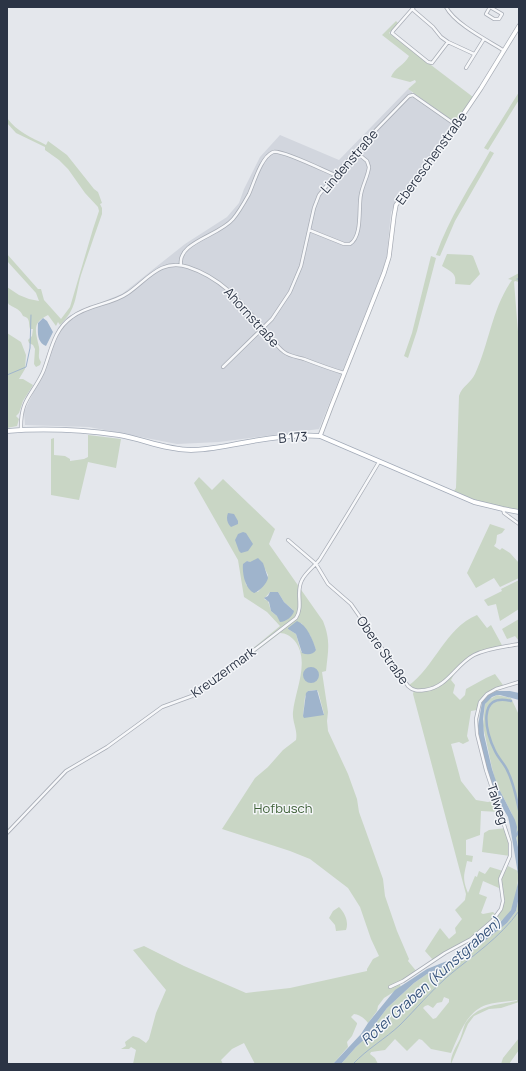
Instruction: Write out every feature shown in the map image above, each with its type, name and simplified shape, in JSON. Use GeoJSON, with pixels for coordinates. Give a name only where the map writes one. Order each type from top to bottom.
{"type":"FeatureCollection","features":[{"type":"Feature","properties":{"kind":"main road","name":"B 173"},"geometry":{"type":"LineString","coordinates":[[7,431],[55,430],[119,435],[167,447],[192,450],[208,449],[279,437],[309,435],[320,436],[474,502],[519,512]]}},
{"type":"Feature","properties":{"kind":"street"},"geometry":{"type":"LineString","coordinates":[[446,7],[464,25],[503,50]]}},
{"type":"Feature","properties":{"kind":"street"},"geometry":{"type":"LineString","coordinates":[[490,7],[502,14],[498,19],[494,19],[486,14],[490,7]]}},
{"type":"Feature","properties":{"kind":"street"},"geometry":{"type":"LineString","coordinates":[[448,42],[432,63],[428,62],[392,33],[413,8],[433,26],[441,37],[448,42],[474,54]]}},
{"type":"Feature","properties":{"kind":"street","name":"Ebereschenstraße"},"geometry":{"type":"LineString","coordinates":[[320,436],[387,263],[396,206],[456,125],[481,88],[519,26]]}},
{"type":"Feature","properties":{"kind":"street"},"geometry":{"type":"LineString","coordinates":[[466,68],[484,39]]}},
{"type":"Feature","properties":{"kind":"street","name":"Lindenstraße"},"geometry":{"type":"LineString","coordinates":[[223,367],[280,309],[294,285],[301,266],[316,201],[356,152],[410,95],[416,97],[456,125]]}},
{"type":"Feature","properties":{"kind":"street"},"geometry":{"type":"LineString","coordinates":[[21,430],[21,417],[24,405],[42,373],[55,337],[66,321],[84,310],[113,301],[126,295],[162,267],[174,264],[183,265],[181,256],[189,246],[222,229],[233,219],[244,204],[264,161],[272,152],[276,151],[286,154],[335,176]]}},
{"type":"Feature","properties":{"kind":"street"},"geometry":{"type":"LineString","coordinates":[[309,230],[344,244],[354,242],[357,233],[360,196],[369,167],[366,161],[356,152]]}},
{"type":"Feature","properties":{"kind":"street","name":"Ahornstraße"},"geometry":{"type":"LineString","coordinates":[[183,265],[207,275],[221,283],[284,352],[344,373]]}},
{"type":"Feature","properties":{"kind":"street","name":"Kreuzermark"},"geometry":{"type":"LineString","coordinates":[[7,834],[66,771],[107,748],[162,707],[192,696],[210,684],[296,618],[299,614],[301,605],[300,587],[302,579],[316,564],[368,482],[379,461]]}},
{"type":"Feature","properties":{"kind":"street"},"geometry":{"type":"LineString","coordinates":[[503,509],[504,513],[519,524]]}},
{"type":"Feature","properties":{"kind":"street","name":"Obere Straße"},"geometry":{"type":"LineString","coordinates":[[288,540],[316,564],[328,584],[351,604],[408,686],[415,690],[428,690],[439,686],[463,663],[480,652],[519,644]]}},
{"type":"Feature","properties":{"kind":"street","name":"Talweg"},"geometry":{"type":"LineString","coordinates":[[390,987],[403,981],[445,953],[471,939],[492,921],[501,909],[503,901],[500,879],[510,856],[510,843],[486,770],[477,734],[476,719],[480,702],[487,694],[496,688],[519,682]]}},
{"type":"Feature","properties":{"kind":"shaded area"},"geometry":{"type":"Polygon","coordinates":[[[408,89],[412,92],[412,97],[451,124],[451,128],[398,198],[391,212],[387,254],[383,270],[319,429],[219,442],[177,444],[89,427],[25,425],[24,412],[41,376],[58,328],[68,317],[79,311],[122,294],[185,244],[227,217],[239,203],[244,189],[260,157],[280,135],[339,160],[408,89]]]}},
{"type":"Feature","properties":{"kind":"green space"},"geometry":{"type":"Polygon","coordinates":[[[396,21],[398,23],[389,33],[473,97],[457,121],[453,121],[408,89],[416,82],[415,80],[410,82],[391,77],[409,56],[382,35],[396,21]]]}},
{"type":"Feature","properties":{"kind":"green space"},"geometry":{"type":"Polygon","coordinates":[[[519,92],[519,100],[488,150],[484,148],[519,92]]]}},
{"type":"Feature","properties":{"kind":"green space"},"geometry":{"type":"Polygon","coordinates":[[[7,118],[15,127],[25,134],[46,145],[48,141],[67,155],[98,192],[102,203],[100,204],[102,214],[81,275],[73,308],[60,325],[58,322],[56,326],[48,315],[39,321],[37,325],[36,332],[39,347],[39,358],[41,362],[40,365],[36,367],[34,364],[35,349],[28,340],[32,336],[33,329],[30,329],[27,318],[23,316],[19,310],[8,303],[7,287],[19,295],[39,301],[36,293],[7,261],[7,254],[38,289],[41,289],[44,300],[61,319],[70,307],[99,211],[98,207],[85,193],[68,169],[59,160],[45,150],[45,147],[16,133],[7,123],[7,118]]]}},
{"type":"Feature","properties":{"kind":"green space"},"geometry":{"type":"Polygon","coordinates":[[[490,151],[494,153],[455,221],[440,256],[436,255],[447,228],[490,151]]]}},
{"type":"Feature","properties":{"kind":"green space"},"geometry":{"type":"Polygon","coordinates":[[[447,254],[473,256],[480,274],[470,285],[455,284],[454,275],[451,271],[442,266],[447,254]]]}},
{"type":"Feature","properties":{"kind":"green space"},"geometry":{"type":"Polygon","coordinates":[[[431,256],[436,258],[417,331],[408,358],[404,356],[412,333],[431,256]]]}},
{"type":"Feature","properties":{"kind":"green space"},"geometry":{"type":"Polygon","coordinates":[[[519,273],[519,282],[514,282],[519,344],[519,510],[486,503],[454,491],[456,488],[459,396],[475,374],[495,314],[505,291],[512,280],[508,279],[519,273]]]}},
{"type":"Feature","properties":{"kind":"green space"},"geometry":{"type":"Polygon","coordinates":[[[7,333],[21,342],[26,355],[25,369],[19,379],[23,379],[33,385],[16,416],[19,419],[17,426],[7,428],[7,333]]]}},
{"type":"Feature","properties":{"kind":"green space"},"geometry":{"type":"Polygon","coordinates":[[[88,435],[121,439],[116,468],[88,462],[79,500],[51,495],[51,439],[54,438],[54,455],[65,456],[70,459],[70,461],[88,457],[88,435]]]}},
{"type":"Feature","properties":{"kind":"green space","name":"Hofbusch"},"geometry":{"type":"Polygon","coordinates":[[[199,477],[212,490],[223,479],[275,529],[269,544],[323,621],[326,628],[328,646],[326,671],[322,672],[328,712],[328,731],[348,774],[357,799],[359,812],[383,879],[385,896],[397,931],[409,959],[408,961],[417,972],[399,983],[401,987],[384,998],[368,1023],[359,1015],[354,1014],[351,1017],[357,1024],[352,1036],[347,1042],[348,1047],[333,1064],[255,1064],[244,1043],[232,1049],[221,1060],[223,1064],[133,1064],[136,1050],[131,1047],[129,1049],[121,1049],[126,1046],[125,1042],[133,1036],[146,1043],[149,1039],[156,1013],[166,990],[133,950],[144,946],[184,966],[246,993],[290,988],[367,971],[373,959],[379,956],[371,939],[360,907],[348,888],[310,859],[222,829],[255,778],[268,767],[283,750],[296,740],[293,712],[302,666],[299,648],[294,640],[288,635],[280,633],[238,665],[235,663],[280,626],[267,612],[244,597],[238,560],[194,483],[199,477]],[[247,561],[243,568],[246,585],[258,592],[268,575],[265,569],[247,561]],[[270,592],[264,599],[268,601],[271,611],[277,616],[293,610],[284,602],[278,592],[270,592]],[[301,623],[288,629],[296,634],[301,652],[316,650],[310,635],[301,623]],[[308,691],[305,697],[303,716],[324,714],[318,691],[308,691]]]}},
{"type":"Feature","properties":{"kind":"green space"},"geometry":{"type":"Polygon","coordinates":[[[490,524],[505,529],[502,533],[497,535],[494,546],[500,550],[502,548],[510,553],[519,563],[519,578],[500,587],[494,578],[476,588],[467,573],[490,524]]]}},
{"type":"Feature","properties":{"kind":"green space"},"geometry":{"type":"Polygon","coordinates":[[[519,580],[519,609],[500,621],[496,604],[488,606],[484,600],[519,580]]]}},
{"type":"Feature","properties":{"kind":"green space"},"geometry":{"type":"Polygon","coordinates":[[[477,615],[487,628],[491,625],[503,647],[479,654],[466,661],[455,672],[451,680],[455,685],[453,693],[460,700],[465,695],[466,689],[495,674],[503,685],[487,695],[477,710],[471,711],[467,736],[469,741],[463,744],[459,742],[451,744],[461,781],[476,800],[488,802],[497,800],[500,812],[481,811],[480,835],[466,840],[466,855],[473,856],[472,862],[467,861],[464,874],[464,880],[468,893],[475,876],[477,877],[479,871],[485,874],[490,867],[503,871],[499,880],[499,888],[483,881],[479,894],[487,897],[481,913],[493,912],[496,915],[475,935],[459,946],[433,960],[425,951],[440,928],[449,939],[456,933],[455,928],[462,919],[455,910],[465,900],[466,894],[413,694],[414,690],[408,686],[426,669],[448,638],[466,621],[477,615]]]}},
{"type":"Feature","properties":{"kind":"green space"},"geometry":{"type":"Polygon","coordinates":[[[519,619],[519,641],[515,636],[507,639],[502,629],[519,619]]]}},
{"type":"Feature","properties":{"kind":"green space"},"geometry":{"type":"Polygon","coordinates":[[[497,695],[511,698],[519,715],[519,852],[512,814],[496,783],[483,726],[485,704],[488,700],[497,695]]]}},
{"type":"Feature","properties":{"kind":"green space"},"geometry":{"type":"Polygon","coordinates":[[[506,828],[510,843],[510,856],[482,852],[484,833],[489,830],[506,828]]]}},
{"type":"Feature","properties":{"kind":"green space"},"geometry":{"type":"Polygon","coordinates":[[[508,866],[518,871],[514,904],[506,917],[498,923],[494,921],[503,907],[501,879],[508,866]]]}},
{"type":"Feature","properties":{"kind":"green space"},"geometry":{"type":"Polygon","coordinates":[[[519,897],[519,1002],[501,1008],[489,1009],[474,1016],[468,1024],[451,1064],[451,1058],[465,1024],[475,1013],[481,1009],[517,1000],[493,1003],[479,1008],[473,1013],[464,1025],[451,1053],[431,1049],[419,1039],[407,1051],[395,1039],[385,1050],[371,1052],[370,1054],[375,1058],[378,1064],[341,1064],[369,1035],[370,1031],[387,1008],[414,983],[427,974],[453,963],[481,944],[507,923],[516,911],[519,897]],[[444,997],[442,1002],[437,1003],[433,1008],[428,1005],[423,1008],[433,1019],[436,1018],[449,1002],[449,999],[444,997]]]}},
{"type":"Feature","properties":{"kind":"green space"},"geometry":{"type":"Polygon","coordinates":[[[339,907],[346,918],[347,927],[346,930],[336,931],[335,925],[329,918],[333,911],[339,907]]]}},
{"type":"Feature","properties":{"kind":"green space"},"geometry":{"type":"Polygon","coordinates":[[[519,1038],[519,1050],[509,1064],[501,1064],[503,1058],[519,1038]]]}},
{"type":"Feature","properties":{"kind":"water"},"geometry":{"type":"Polygon","coordinates":[[[43,318],[47,321],[53,332],[46,346],[39,339],[38,333],[38,323],[43,318]]]}},
{"type":"Feature","properties":{"kind":"water"},"geometry":{"type":"Polygon","coordinates":[[[228,513],[234,514],[238,524],[231,527],[227,520],[228,513]]]}},
{"type":"Feature","properties":{"kind":"water"},"geometry":{"type":"Polygon","coordinates":[[[243,532],[246,533],[253,544],[248,551],[241,553],[235,540],[238,534],[243,532]]]}},
{"type":"Feature","properties":{"kind":"water"},"geometry":{"type":"Polygon","coordinates":[[[258,558],[263,563],[268,578],[263,587],[254,593],[246,584],[243,564],[247,561],[250,562],[258,558]]]}},
{"type":"Feature","properties":{"kind":"water"},"geometry":{"type":"Polygon","coordinates":[[[270,592],[278,592],[284,602],[294,611],[287,620],[280,622],[277,616],[271,611],[269,602],[264,598],[268,596],[270,592]]]}},
{"type":"Feature","properties":{"kind":"water"},"geometry":{"type":"Polygon","coordinates":[[[297,621],[307,629],[311,637],[316,650],[312,654],[302,653],[296,634],[288,629],[297,621]]]}},
{"type":"Feature","properties":{"kind":"water"},"geometry":{"type":"Polygon","coordinates":[[[311,667],[317,669],[319,675],[317,681],[311,683],[305,681],[303,675],[305,669],[311,667]]]}},
{"type":"Feature","properties":{"kind":"water"},"geometry":{"type":"Polygon","coordinates":[[[317,690],[324,715],[304,718],[306,693],[308,691],[317,690]]]}},
{"type":"Feature","properties":{"kind":"water"},"geometry":{"type":"Polygon","coordinates":[[[496,691],[510,691],[519,693],[519,700],[500,695],[492,697],[485,704],[483,719],[484,735],[492,769],[498,787],[517,827],[516,837],[519,852],[519,897],[516,911],[507,923],[481,944],[453,963],[427,974],[414,983],[387,1008],[370,1031],[369,1035],[341,1064],[333,1064],[361,1034],[395,990],[427,969],[452,959],[468,945],[496,927],[511,910],[518,883],[518,874],[510,826],[508,817],[497,798],[487,770],[480,743],[478,726],[482,702],[488,695],[496,691]]]}},
{"type":"Feature","properties":{"kind":"waterway"},"geometry":{"type":"LineString","coordinates":[[7,375],[26,367],[30,348],[31,315]]}},
{"type":"Feature","properties":{"kind":"waterway"},"geometry":{"type":"LineString","coordinates":[[511,701],[500,700],[493,702],[488,708],[486,716],[488,734],[491,743],[496,754],[507,769],[515,791],[519,810]]}},
{"type":"Feature","properties":{"kind":"waterway"},"geometry":{"type":"LineString","coordinates":[[515,837],[519,831]]}},
{"type":"Feature","properties":{"kind":"waterway","name":"Roter Graben (Kunstgraben)"},"geometry":{"type":"LineString","coordinates":[[353,1064],[400,1025],[447,977],[503,930],[519,911]]}}]}
